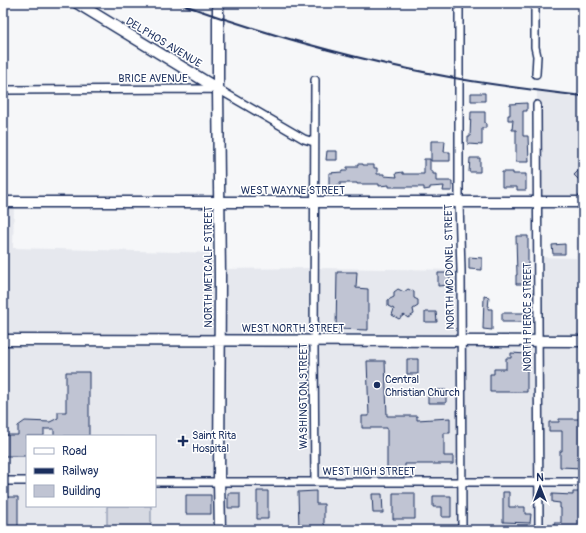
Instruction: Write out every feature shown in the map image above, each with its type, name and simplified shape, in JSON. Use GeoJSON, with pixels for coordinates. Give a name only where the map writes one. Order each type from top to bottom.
{"type":"FeatureCollection","features":[{"type":"Feature","properties":{"kind":"street","name":"DELPHOS AVENUE"},"geometry":{"type":"LineString","coordinates":[[77,3],[218,89]]}},
{"type":"Feature","properties":{"kind":"street","name":"NORTH METCALF STREET"},"geometry":{"type":"LineString","coordinates":[[218,3],[220,530]]}},
{"type":"Feature","properties":{"kind":"street","name":"NORTH MC DONEL STREET"},"geometry":{"type":"LineString","coordinates":[[459,3],[462,530]]}},
{"type":"Feature","properties":{"kind":"street"},"geometry":{"type":"LineString","coordinates":[[535,3],[534,47],[537,56],[536,74]]}},
{"type":"Feature","properties":{"kind":"street","name":"WASHINGTON STREET"},"geometry":{"type":"LineString","coordinates":[[314,80],[315,482]]}},
{"type":"Feature","properties":{"kind":"street","name":"BRICE AVENUE"},"geometry":{"type":"LineString","coordinates":[[3,90],[218,89]]}},
{"type":"Feature","properties":{"kind":"street"},"geometry":{"type":"LineString","coordinates":[[218,89],[304,140],[314,142]]}},
{"type":"Feature","properties":{"kind":"street","name":"NORTH PIERCE STREET"},"geometry":{"type":"LineString","coordinates":[[537,105],[539,530]]}},
{"type":"Feature","properties":{"kind":"street","name":"WEST WAYNE STREET"},"geometry":{"type":"LineString","coordinates":[[3,202],[583,202]]}},
{"type":"Feature","properties":{"kind":"street","name":"WEST NORTH STREET"},"geometry":{"type":"LineString","coordinates":[[3,340],[583,341]]}},
{"type":"Feature","properties":{"kind":"street"},"geometry":{"type":"LineString","coordinates":[[3,480],[26,481]]}},
{"type":"Feature","properties":{"kind":"street","name":"WEST HIGH STREET"},"geometry":{"type":"LineString","coordinates":[[156,482],[583,482]]}},
{"type":"Feature","properties":{"kind":"shaded area"},"geometry":{"type":"Polygon","coordinates":[[[537,91],[583,96],[583,530],[3,530],[3,202],[14,202],[13,248],[220,253],[221,269],[314,268],[461,270],[461,341],[538,341],[538,257],[576,258],[577,202],[538,202],[537,91]]]}},
{"type":"Feature","properties":{"kind":"shaded area"},"geometry":{"type":"Polygon","coordinates":[[[107,507],[151,507],[151,530],[107,530],[107,507]]]}},
{"type":"Feature","properties":{"kind":"building"},"geometry":{"type":"Polygon","coordinates":[[[471,93],[485,93],[485,101],[471,101],[471,93]]]}},
{"type":"Feature","properties":{"kind":"building"},"geometry":{"type":"Polygon","coordinates":[[[527,103],[527,111],[523,111],[523,136],[528,136],[529,162],[516,162],[516,130],[512,130],[513,120],[508,120],[508,115],[510,115],[510,104],[527,103]]]}},
{"type":"Feature","properties":{"kind":"building"},"geometry":{"type":"Polygon","coordinates":[[[471,112],[485,112],[486,128],[482,128],[482,145],[468,144],[468,137],[470,137],[471,112]]]}},
{"type":"Feature","properties":{"kind":"building"},"geometry":{"type":"Polygon","coordinates":[[[431,141],[445,141],[444,152],[450,152],[450,161],[431,161],[431,141]]]}},
{"type":"Feature","properties":{"kind":"building"},"geometry":{"type":"Polygon","coordinates":[[[327,151],[337,151],[337,160],[326,160],[327,151]]]}},
{"type":"Feature","properties":{"kind":"building"},"geometry":{"type":"Polygon","coordinates":[[[470,158],[480,158],[480,172],[469,172],[470,158]]]}},
{"type":"Feature","properties":{"kind":"building"},"geometry":{"type":"Polygon","coordinates":[[[424,159],[430,159],[430,171],[433,171],[433,174],[436,174],[436,181],[452,181],[452,191],[443,191],[444,186],[430,187],[430,189],[424,190],[424,187],[389,187],[389,185],[379,186],[379,184],[357,183],[340,183],[340,186],[329,186],[329,173],[347,171],[347,167],[357,167],[357,164],[374,165],[374,168],[377,168],[377,174],[384,174],[384,176],[397,177],[396,173],[403,172],[403,174],[424,174],[424,159]]]}},
{"type":"Feature","properties":{"kind":"building"},"geometry":{"type":"Polygon","coordinates":[[[583,166],[583,179],[580,181],[574,175],[583,166]]]}},
{"type":"Feature","properties":{"kind":"building"},"geometry":{"type":"Polygon","coordinates":[[[502,172],[526,174],[526,190],[517,190],[517,187],[502,187],[502,172]]]}},
{"type":"Feature","properties":{"kind":"building"},"geometry":{"type":"Polygon","coordinates":[[[516,236],[528,236],[528,284],[516,284],[516,236]]]}},
{"type":"Feature","properties":{"kind":"building"},"geometry":{"type":"Polygon","coordinates":[[[565,244],[565,254],[553,254],[552,245],[565,244]]]}},
{"type":"Feature","properties":{"kind":"building"},"geometry":{"type":"Polygon","coordinates":[[[469,257],[482,258],[482,270],[469,269],[469,257]]]}},
{"type":"Feature","properties":{"kind":"building"},"geometry":{"type":"Polygon","coordinates":[[[337,272],[357,272],[356,288],[368,289],[368,330],[336,329],[337,272]]]}},
{"type":"Feature","properties":{"kind":"building"},"geometry":{"type":"Polygon","coordinates":[[[438,273],[450,273],[450,285],[438,286],[438,273]]]}},
{"type":"Feature","properties":{"kind":"building"},"geometry":{"type":"Polygon","coordinates":[[[398,289],[404,292],[408,289],[414,292],[414,298],[418,300],[418,306],[413,309],[414,314],[408,318],[404,315],[399,319],[392,315],[394,309],[388,306],[388,300],[394,297],[394,292],[398,289]]]}},
{"type":"Feature","properties":{"kind":"building"},"geometry":{"type":"Polygon","coordinates":[[[484,296],[489,297],[488,309],[492,309],[492,330],[483,329],[484,296]]]}},
{"type":"Feature","properties":{"kind":"building"},"geometry":{"type":"Polygon","coordinates":[[[425,312],[436,312],[437,322],[425,322],[425,312]]]}},
{"type":"Feature","properties":{"kind":"building"},"geometry":{"type":"Polygon","coordinates":[[[502,313],[529,313],[529,322],[502,322],[502,313]]]}},
{"type":"Feature","properties":{"kind":"building"},"geometry":{"type":"Polygon","coordinates":[[[511,353],[527,354],[527,392],[490,392],[490,374],[494,374],[494,369],[506,369],[506,358],[511,358],[511,353]]]}},
{"type":"Feature","properties":{"kind":"building"},"geometry":{"type":"Polygon","coordinates":[[[407,359],[418,359],[418,374],[407,374],[407,359]]]}},
{"type":"Feature","properties":{"kind":"building"},"geometry":{"type":"Polygon","coordinates":[[[367,361],[385,361],[387,416],[417,416],[417,420],[450,418],[450,433],[444,433],[444,456],[453,456],[453,464],[405,464],[405,472],[387,472],[387,428],[362,428],[362,416],[369,416],[367,361]]]}},
{"type":"Feature","properties":{"kind":"building"},"geometry":{"type":"Polygon","coordinates":[[[66,372],[89,372],[89,435],[54,435],[54,429],[44,429],[44,435],[26,435],[26,456],[3,456],[3,435],[18,435],[18,426],[25,421],[50,422],[58,418],[58,412],[66,412],[66,372]]]}},
{"type":"Feature","properties":{"kind":"building"},"geometry":{"type":"Polygon","coordinates":[[[428,390],[446,390],[446,403],[428,403],[428,390]]]}},
{"type":"Feature","properties":{"kind":"building"},"geometry":{"type":"Polygon","coordinates":[[[559,419],[583,419],[583,468],[560,467],[562,431],[549,431],[549,422],[559,422],[559,419]]]}},
{"type":"Feature","properties":{"kind":"building"},"geometry":{"type":"Polygon","coordinates":[[[257,491],[268,491],[268,519],[257,519],[257,491]]]}},
{"type":"Feature","properties":{"kind":"building"},"geometry":{"type":"Polygon","coordinates":[[[316,491],[316,504],[324,504],[324,524],[329,530],[319,530],[319,528],[299,528],[298,492],[316,491]]]}},
{"type":"Feature","properties":{"kind":"building"},"geometry":{"type":"Polygon","coordinates":[[[503,492],[509,492],[509,507],[525,507],[525,514],[531,514],[530,523],[503,522],[503,492]]]}},
{"type":"Feature","properties":{"kind":"building"},"geometry":{"type":"Polygon","coordinates":[[[573,492],[583,492],[583,530],[554,530],[554,523],[561,523],[561,508],[560,503],[552,502],[552,494],[573,495],[573,492]]]}},
{"type":"Feature","properties":{"kind":"building"},"geometry":{"type":"Polygon","coordinates":[[[228,493],[240,493],[240,508],[228,508],[228,493]]]}},
{"type":"Feature","properties":{"kind":"building"},"geometry":{"type":"Polygon","coordinates":[[[393,493],[415,493],[415,519],[393,519],[393,493]]]}},
{"type":"Feature","properties":{"kind":"building"},"geometry":{"type":"Polygon","coordinates":[[[372,494],[382,494],[383,513],[373,513],[372,494]]]}},
{"type":"Feature","properties":{"kind":"building"},"geometry":{"type":"Polygon","coordinates":[[[186,495],[211,495],[211,514],[186,514],[186,495]]]}},
{"type":"Feature","properties":{"kind":"building"},"geometry":{"type":"Polygon","coordinates":[[[433,496],[451,496],[451,517],[442,517],[442,507],[433,507],[433,496]]]}},
{"type":"Feature","properties":{"kind":"building"},"geometry":{"type":"Polygon","coordinates":[[[3,497],[18,497],[18,530],[3,530],[3,497]]]}},
{"type":"Feature","properties":{"kind":"railway"},"geometry":{"type":"LineString","coordinates":[[178,3],[282,37],[388,65],[475,82],[583,96]]}},
{"type":"Feature","properties":{"kind":"place","name":"Central Christian Church"},"geometry":{"type":"Point","coordinates":[377,385]}},
{"type":"Feature","properties":{"kind":"place","name":"Saint Rita Hospital"},"geometry":{"type":"Point","coordinates":[183,441]}}]}
